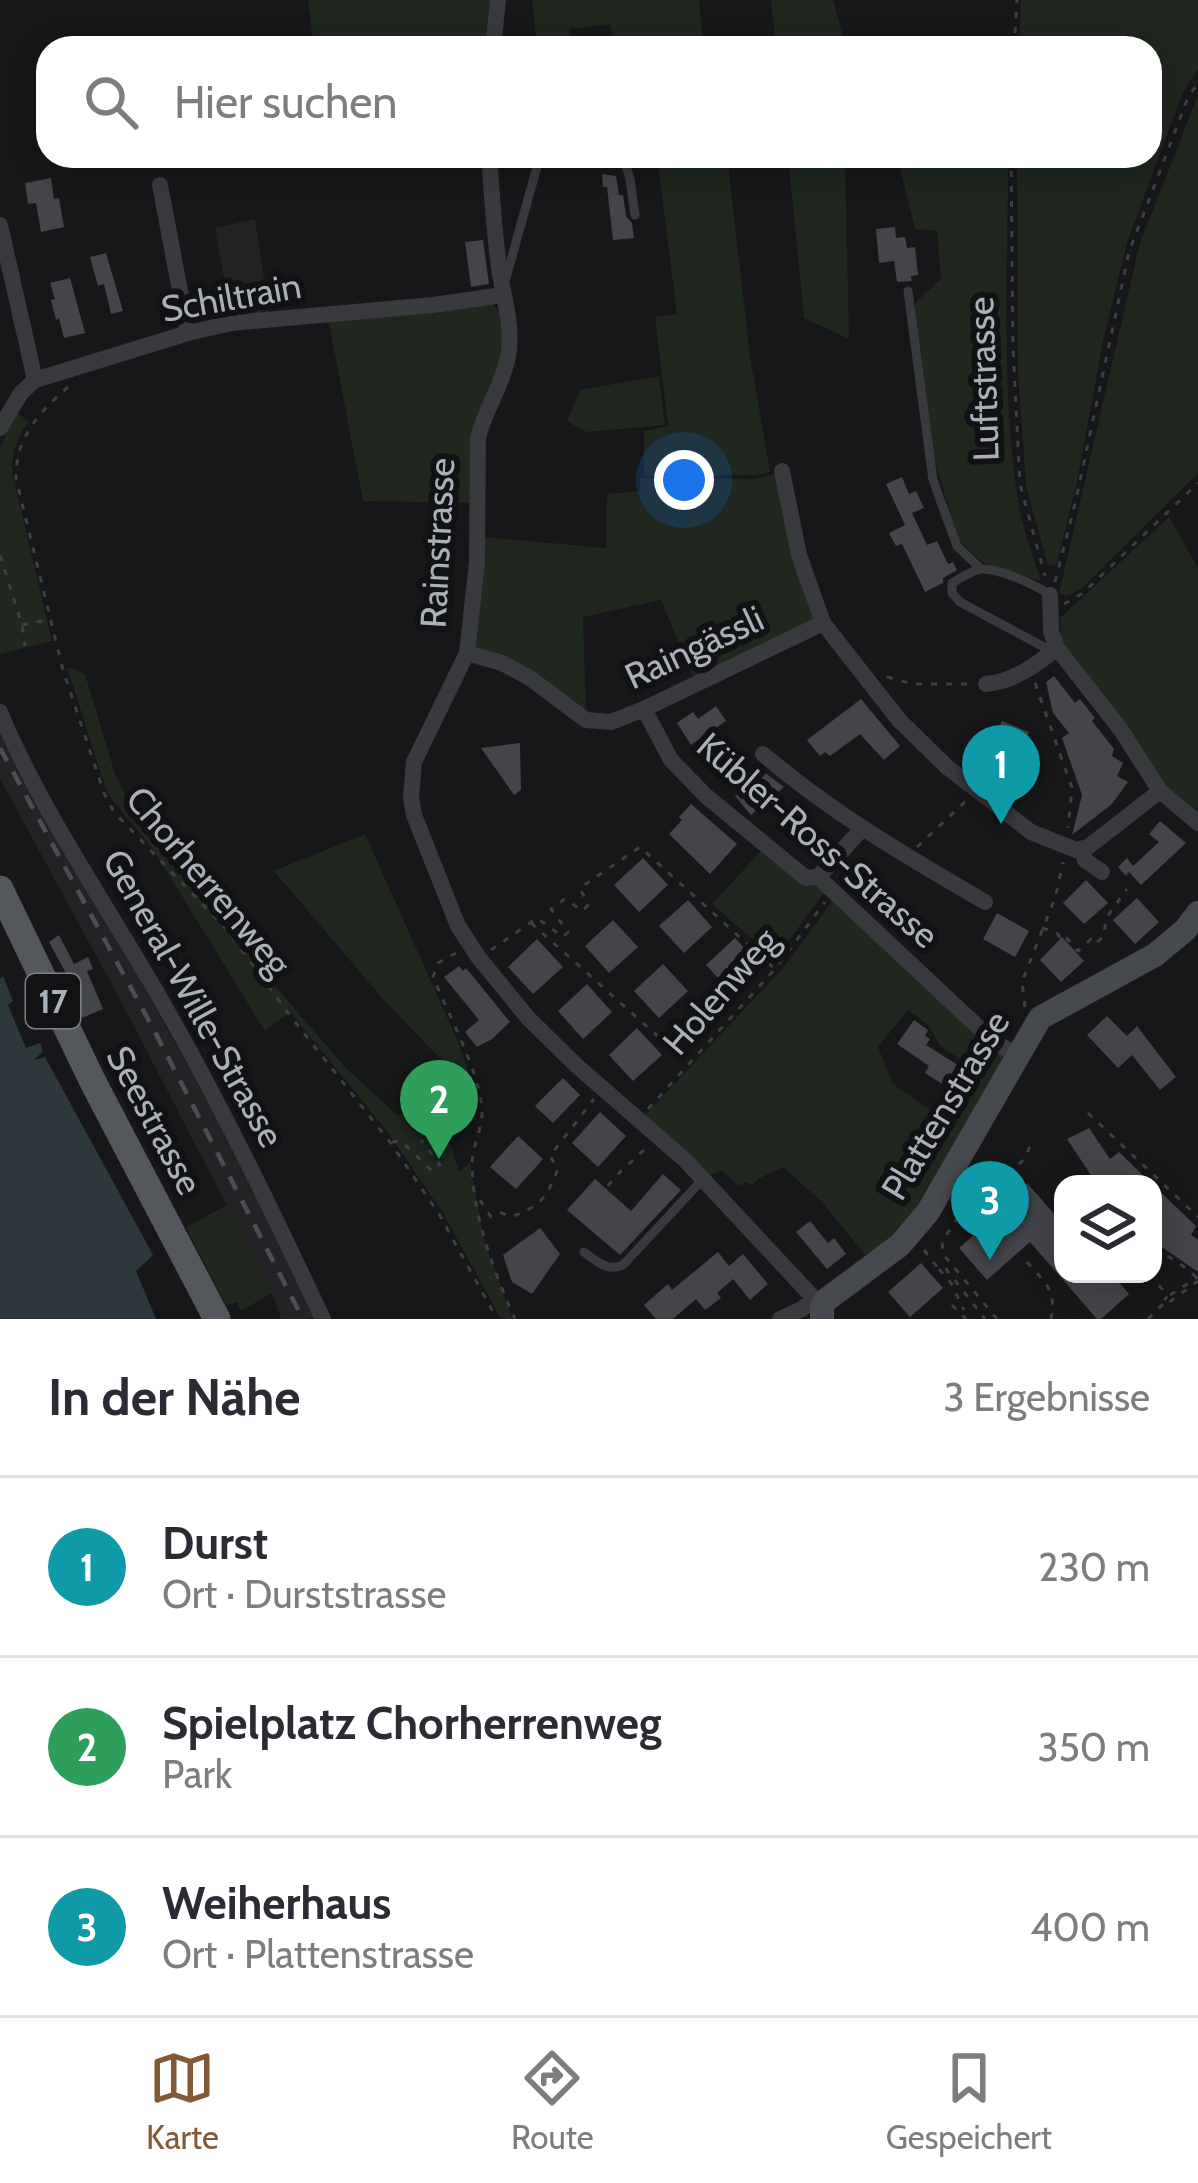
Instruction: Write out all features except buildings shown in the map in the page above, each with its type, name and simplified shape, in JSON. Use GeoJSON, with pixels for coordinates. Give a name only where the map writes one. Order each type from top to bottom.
{"type":"FeatureCollection","features":[{"type":"Feature","properties":{"kind":"main road","name":"Seestrasse"},"geometry":{"type":"LineString","coordinates":[[0,889],[92,1082],[217,1319]]}},
{"type":"Feature","properties":{"kind":"street"},"geometry":{"type":"LineString","coordinates":[[494,36],[498,0]]}},
{"type":"Feature","properties":{"kind":"street","name":"Rainstrasse"},"geometry":{"type":"LineString","coordinates":[[490,168],[510,325],[509,354],[478,438],[477,562],[467,653],[414,762],[411,797],[420,833],[471,953],[552,1043],[703,1179],[819,1308]]}},
{"type":"Feature","properties":{"kind":"street"},"geometry":{"type":"LineString","coordinates":[[160,184],[188,333]]}},
{"type":"Feature","properties":{"kind":"street"},"geometry":{"type":"LineString","coordinates":[[0,225],[38,388],[21,394],[0,428]]}},
{"type":"Feature","properties":{"kind":"street","name":"Schiltrain"},"geometry":{"type":"LineString","coordinates":[[38,388],[76,367],[231,323],[503,295]]}},
{"type":"Feature","properties":{"kind":"street"},"geometry":{"type":"LineString","coordinates":[[782,471],[799,555],[823,623],[899,720],[976,791],[1031,832],[1075,848],[1102,872]]}},
{"type":"Feature","properties":{"kind":"street"},"geometry":{"type":"LineString","coordinates":[[1050,602],[1057,648],[1160,791],[1198,823]]}},
{"type":"Feature","properties":{"kind":"street","name":"Raingässli"},"geometry":{"type":"LineString","coordinates":[[467,653],[502,663],[530,678],[586,721],[611,722],[823,623]]}},
{"type":"Feature","properties":{"kind":"street"},"geometry":{"type":"LineString","coordinates":[[986,684],[1012,678],[1057,648]]}},
{"type":"Feature","properties":{"kind":"street","name":"Kübler-Ross-Strasse"},"geometry":{"type":"LineString","coordinates":[[644,709],[671,760],[706,796],[806,878],[818,877],[992,1040],[1017,1056]]}},
{"type":"Feature","properties":{"kind":"street","name":"General-Wille-Strasse"},"geometry":{"type":"LineString","coordinates":[[0,712],[42,796],[163,1003],[251,1167],[323,1319]]}},
{"type":"Feature","properties":{"kind":"street"},"geometry":{"type":"LineString","coordinates":[[763,754],[861,830],[985,902]]}},
{"type":"Feature","properties":{"kind":"street"},"geometry":{"type":"LineString","coordinates":[[1075,848],[1160,791]]}},
{"type":"Feature","properties":{"kind":"street"},"geometry":{"type":"LineString","coordinates":[[818,877],[861,830]]}},
{"type":"Feature","properties":{"kind":"street","name":"Plattenstrasse"},"geometry":{"type":"LineString","coordinates":[[780,1319],[819,1308],[899,1245],[928,1212],[1040,1018],[1155,955],[1195,924]]}},
{"type":"Feature","properties":{"kind":"lane"},"geometry":{"type":"LineString","coordinates":[[503,295],[536,168]]}},
{"type":"Feature","properties":{"kind":"lane"},"geometry":{"type":"LineString","coordinates":[[627,168],[635,215]]}},
{"type":"Feature","properties":{"kind":"lane"},"geometry":{"type":"LineString","coordinates":[[908,291],[933,480],[957,546],[981,569],[1038,586],[1050,602]]}},
{"type":"Feature","properties":{"kind":"lane"},"geometry":{"type":"LineString","coordinates":[[981,569],[952,583],[952,593],[960,602],[1044,647],[1057,648]]}},
{"type":"Feature","properties":{"kind":"lane"},"geometry":{"type":"LineString","coordinates":[[584,1252],[605,1266],[623,1265],[703,1179]]}},
{"type":"Feature","properties":{"kind":"path"},"geometry":{"type":"LineString","coordinates":[[1014,36],[1016,0]]}},
{"type":"Feature","properties":{"kind":"path"},"geometry":{"type":"LineString","coordinates":[[1162,164],[1186,100],[1198,82]]}},
{"type":"Feature","properties":{"kind":"path","name":"Luftstrasse"},"geometry":{"type":"LineString","coordinates":[[1011,168],[1012,348],[1020,484],[1050,602]]}},
{"type":"Feature","properties":{"kind":"path"},"geometry":{"type":"LineString","coordinates":[[1160,168],[1129,252],[1076,504],[1050,602],[1065,604],[1083,593],[1198,483]]}},
{"type":"Feature","properties":{"kind":"path","name":"Chorherrenweg"},"geometry":{"type":"LineString","coordinates":[[76,367],[74,381],[34,420],[22,441],[16,479],[49,620],[104,793],[114,812],[227,930],[390,1142],[440,1214],[497,1319]]}},
{"type":"Feature","properties":{"kind":"path"},"geometry":{"type":"LineString","coordinates":[[38,388],[46,407]]}},
{"type":"Feature","properties":{"kind":"path"},"geometry":{"type":"LineString","coordinates":[[0,555],[25,646]]}},
{"type":"Feature","properties":{"kind":"path"},"geometry":{"type":"LineString","coordinates":[[22,625],[49,620]]}},
{"type":"Feature","properties":{"kind":"path"},"geometry":{"type":"LineString","coordinates":[[1038,664],[1035,684],[1072,788],[1075,848],[1022,982],[1025,1010],[1040,1018]]}},
{"type":"Feature","properties":{"kind":"path"},"geometry":{"type":"LineString","coordinates":[[883,675],[913,684],[986,684]]}},
{"type":"Feature","properties":{"kind":"path"},"geometry":{"type":"LineString","coordinates":[[907,856],[976,791]]}},
{"type":"Feature","properties":{"kind":"path"},"geometry":{"type":"LineString","coordinates":[[515,1319],[492,1259],[477,1199],[472,1164],[482,1108],[433,976],[438,963],[471,953],[537,918],[563,937],[568,932],[551,909],[565,898],[583,910],[588,905],[580,888],[640,847],[776,969]]}},
{"type":"Feature","properties":{"kind":"path"},"geometry":{"type":"LineString","coordinates":[[1042,928],[1060,937],[1063,934],[1078,952],[1091,939],[1095,944],[1103,937],[1108,917],[1127,889]]}},
{"type":"Feature","properties":{"kind":"path","name":"Holenweg"},"geometry":{"type":"LineString","coordinates":[[640,1118],[776,969],[833,891]]}},
{"type":"Feature","properties":{"kind":"path"},"geometry":{"type":"LineString","coordinates":[[531,922],[682,1058]]}},
{"type":"Feature","properties":{"kind":"path"},"geometry":{"type":"LineString","coordinates":[[477,1199],[491,1217],[532,1209],[548,1194],[558,1169],[550,1156],[599,1093]]}},
{"type":"Feature","properties":{"kind":"path"},"geometry":{"type":"LineString","coordinates":[[1088,1113],[1198,1217]]}},
{"type":"Feature","properties":{"kind":"path"},"geometry":{"type":"LineString","coordinates":[[390,1142],[400,1141],[431,1171],[440,1165],[422,1140]]}},
{"type":"Feature","properties":{"kind":"path"},"geometry":{"type":"LineString","coordinates":[[608,1186],[655,1140]]}},
{"type":"Feature","properties":{"kind":"path"},"geometry":{"type":"LineString","coordinates":[[998,1319],[943,1254],[942,1242],[978,1185],[1016,1167],[1031,1144]]}},
{"type":"Feature","properties":{"kind":"path"},"geometry":{"type":"LineString","coordinates":[[967,1203],[987,1211],[984,1191],[998,1192],[993,1177]]}},
{"type":"Feature","properties":{"kind":"path"},"geometry":{"type":"LineString","coordinates":[[924,1248],[951,1282],[964,1310]]}},
{"type":"Feature","properties":{"kind":"path"},"geometry":{"type":"LineString","coordinates":[[1155,1283],[1167,1304],[1197,1278],[1162,1254]]}},
{"type":"Feature","properties":{"kind":"path"},"geometry":{"type":"LineString","coordinates":[[1027,1262],[1050,1289],[1051,1319]]}},
{"type":"Feature","properties":{"kind":"path"},"geometry":{"type":"LineString","coordinates":[[938,1268],[946,1269],[985,1319]]}},
{"type":"Feature","properties":{"kind":"path"},"geometry":{"type":"LineString","coordinates":[[1148,1319],[1167,1299]]}},
{"type":"Feature","properties":{"kind":"path"},"geometry":{"type":"LineString","coordinates":[[952,1305],[966,1319]]}},
{"type":"Feature","properties":{"kind":"shaded area"},"geometry":{"type":"Polygon","coordinates":[[[308,0],[493,0],[490,36],[312,36],[308,0]]]}},
{"type":"Feature","properties":{"kind":"shaded area"},"geometry":{"type":"Polygon","coordinates":[[[532,0],[699,0],[703,36],[612,36],[610,24],[569,29],[569,36],[536,36],[532,0]]]}},
{"type":"Feature","properties":{"kind":"shaded area"},"geometry":{"type":"Polygon","coordinates":[[[771,0],[833,0],[843,36],[775,36],[771,0]]]}},
{"type":"Feature","properties":{"kind":"shaded area"},"geometry":{"type":"Polygon","coordinates":[[[1021,0],[1198,0],[1198,69],[1181,96],[1162,148],[1162,36],[1020,36],[1021,0]]]}},
{"type":"Feature","properties":{"kind":"shaded area"},"geometry":{"type":"Polygon","coordinates":[[[1198,95],[1198,473],[1082,588],[1067,596],[1059,593],[1140,243],[1198,95]]]}},
{"type":"Feature","properties":{"kind":"shaded area"},"geometry":{"type":"Polygon","coordinates":[[[659,168],[728,168],[750,356],[770,472],[644,476],[644,431],[668,426],[655,317],[677,314],[659,168]]]}},
{"type":"Feature","properties":{"kind":"shaded area"},"geometry":{"type":"Polygon","coordinates":[[[789,168],[845,168],[849,339],[804,318],[789,168]]]}},
{"type":"Feature","properties":{"kind":"shaded area"},"geometry":{"type":"Polygon","coordinates":[[[900,168],[1008,168],[1009,416],[1020,510],[1041,581],[982,562],[958,539],[935,462],[915,326],[915,303],[941,279],[937,231],[915,229],[900,168]]]}},
{"type":"Feature","properties":{"kind":"shaded area"},"geometry":{"type":"Polygon","coordinates":[[[1017,168],[1155,168],[1127,243],[1057,564],[1048,566],[1026,486],[1018,374],[1017,168]]]}},
{"type":"Feature","properties":{"kind":"shaded area"},"geometry":{"type":"Polygon","coordinates":[[[255,219],[269,313],[231,317],[215,228],[255,219]]]}},
{"type":"Feature","properties":{"kind":"shaded area"},"geometry":{"type":"Polygon","coordinates":[[[491,301],[505,329],[472,503],[363,501],[328,318],[491,301]]]}},
{"type":"Feature","properties":{"kind":"shaded area"},"geometry":{"type":"Polygon","coordinates":[[[659,376],[665,425],[586,432],[567,421],[580,390],[659,376]]]}},
{"type":"Feature","properties":{"kind":"shaded area"},"geometry":{"type":"Polygon","coordinates":[[[15,411],[29,422],[15,448],[13,477],[52,641],[0,654],[0,449],[15,411]]]}},
{"type":"Feature","properties":{"kind":"shaded area"},"geometry":{"type":"Polygon","coordinates":[[[775,474],[817,620],[693,677],[661,600],[583,617],[586,714],[472,649],[483,537],[606,548],[607,494],[640,491],[640,478],[755,479],[775,474]]]}},
{"type":"Feature","properties":{"kind":"shaded area"},"geometry":{"type":"Polygon","coordinates":[[[1169,517],[1198,568],[1198,812],[1161,783],[1062,643],[1060,618],[1169,517]]]}},
{"type":"Feature","properties":{"kind":"shaded area"},"geometry":{"type":"Polygon","coordinates":[[[67,667],[85,674],[115,774],[133,810],[174,862],[215,902],[270,980],[344,1066],[396,1114],[431,1117],[451,1146],[459,1172],[470,1163],[484,1240],[513,1319],[501,1319],[443,1213],[386,1130],[290,1012],[265,1031],[153,849],[107,793],[67,667]]]}},
{"type":"Feature","properties":{"kind":"shaded area"},"geometry":{"type":"Polygon","coordinates":[[[0,729],[264,1202],[317,1319],[281,1319],[272,1293],[124,1007],[0,779],[0,729]]]}},
{"type":"Feature","properties":{"kind":"shaded area"},"geometry":{"type":"Polygon","coordinates":[[[365,834],[476,1092],[383,999],[274,871],[365,834]]]}},
{"type":"Feature","properties":{"kind":"shaded area"},"geometry":{"type":"Polygon","coordinates":[[[761,851],[805,886],[817,886],[824,893],[775,959],[712,904],[761,851]]]}},
{"type":"Feature","properties":{"kind":"shaded area"},"geometry":{"type":"Polygon","coordinates":[[[833,900],[1005,1059],[922,1203],[895,1237],[868,1258],[820,1200],[783,1167],[753,1185],[744,1182],[739,1186],[722,1171],[707,1176],[644,1116],[785,966],[833,900]],[[908,1010],[878,1047],[893,1084],[939,1116],[973,1067],[940,1046],[929,1026],[908,1010]]]}},
{"type":"Feature","properties":{"kind":"shaded area"},"geometry":{"type":"Polygon","coordinates":[[[3,976],[13,1001],[8,1005],[26,1048],[40,1043],[43,1051],[34,1060],[45,1057],[153,1255],[136,1271],[156,1319],[0,1319],[3,976]]]}},
{"type":"Feature","properties":{"kind":"shaded area"},"geometry":{"type":"Polygon","coordinates":[[[227,1205],[272,1293],[241,1311],[237,1302],[226,1305],[186,1227],[227,1205]]]}},
{"type":"Feature","properties":{"kind":"railway"},"geometry":{"type":"LineString","coordinates":[[0,748],[155,1032],[303,1319]]}},
{"type":"Feature","properties":{"kind":"place","name":"Durst"},"geometry":{"type":"Point","coordinates":[1001,824]}},
{"type":"Feature","properties":{"kind":"place","name":"Spielplatz Chorherrenweg"},"geometry":{"type":"Point","coordinates":[439,1159]}},
{"type":"Feature","properties":{"kind":"place","name":"Weiherhaus"},"geometry":{"type":"Point","coordinates":[990,1260]}}]}
